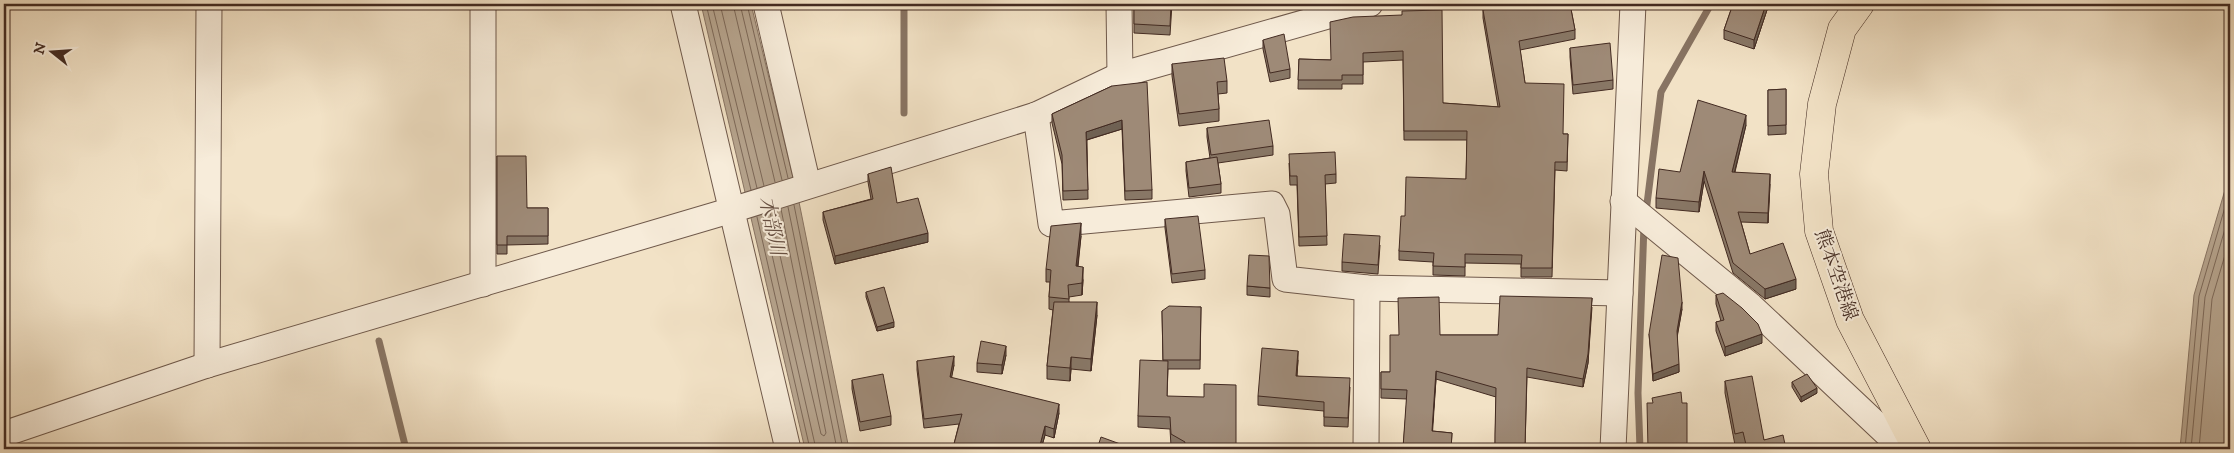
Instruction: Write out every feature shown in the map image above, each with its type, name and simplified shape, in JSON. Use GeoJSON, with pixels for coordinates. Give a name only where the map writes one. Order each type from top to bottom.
{"type":"FeatureCollection","features":[{"type":"Feature","properties":{"kind":"main road","name":"熊本空港線"},"geometry":{"type":"LineString","coordinates":[[1860,4],[1842,29],[1822,104],[1814,174],[1819,231],[1850,320],[1917,449]]}},
{"type":"Feature","properties":{"kind":"street"},"geometry":{"type":"LineString","coordinates":[[207,365],[208,4]]}},
{"type":"Feature","properties":{"kind":"street"},"geometry":{"type":"LineString","coordinates":[[483,4],[483,284]]}},
{"type":"Feature","properties":{"kind":"street"},"geometry":{"type":"LineString","coordinates":[[683,4],[788,449]]}},
{"type":"Feature","properties":{"kind":"street"},"geometry":{"type":"LineString","coordinates":[[766,4],[808,185]]}},
{"type":"Feature","properties":{"kind":"street"},"geometry":{"type":"LineString","coordinates":[[1119,4],[1120,75]]}},
{"type":"Feature","properties":{"kind":"street"},"geometry":{"type":"LineString","coordinates":[[13,438],[207,365],[732,210],[1036,115],[1120,75],[1370,4]]}},
{"type":"Feature","properties":{"kind":"street"},"geometry":{"type":"LineString","coordinates":[[1613,449],[1633,4]]}},
{"type":"Feature","properties":{"kind":"street"},"geometry":{"type":"LineString","coordinates":[[1036,115],[1051,224],[1272,204],[1276,214],[1285,279],[1367,288],[1620,293]]}},
{"type":"Feature","properties":{"kind":"street"},"geometry":{"type":"LineString","coordinates":[[1623,200],[1752,306],[1903,449]]}},
{"type":"Feature","properties":{"kind":"street"},"geometry":{"type":"LineString","coordinates":[[1366,449],[1367,288]]}},
{"type":"Feature","properties":{"kind":"water","name":"木部川"},"geometry":{"type":"Polygon","coordinates":[[[701,4],[751,4],[799,202],[849,449],[805,449],[701,4]]]}},
{"type":"Feature","properties":{"kind":"water"},"geometry":{"type":"Polygon","coordinates":[[[2230,173],[2230,449],[2180,449],[2194,295],[2230,173]]]}},
{"type":"Feature","properties":{"kind":"building"},"geometry":{"type":"Polygon","coordinates":[[[1134,4],[1171,4],[1170,26],[1134,24],[1134,4]]]}},
{"type":"Feature","properties":{"kind":"building"},"geometry":{"type":"Polygon","coordinates":[[[1495,4],[1570,4],[1575,30],[1519,41],[1525,83],[1564,84],[1563,134],[1568,134],[1567,162],[1555,162],[1552,268],[1521,268],[1522,255],[1465,254],[1465,267],[1433,266],[1434,253],[1399,251],[1401,216],[1405,216],[1406,177],[1466,179],[1467,131],[1404,131],[1403,51],[1363,53],[1363,75],[1342,75],[1342,80],[1298,80],[1299,59],[1331,60],[1330,22],[1353,17],[1402,15],[1402,11],[1442,10],[1443,103],[1500,107],[1483,10],[1496,7],[1495,4]]]}},
{"type":"Feature","properties":{"kind":"building"},"geometry":{"type":"Polygon","coordinates":[[[1733,4],[1766,4],[1754,40],[1724,30],[1733,4]]]}},
{"type":"Feature","properties":{"kind":"building"},"geometry":{"type":"Polygon","coordinates":[[[1284,34],[1290,69],[1270,73],[1263,40],[1284,34]]]}},
{"type":"Feature","properties":{"kind":"building"},"geometry":{"type":"Polygon","coordinates":[[[1610,43],[1613,80],[1573,85],[1570,48],[1610,43]]]}},
{"type":"Feature","properties":{"kind":"building"},"geometry":{"type":"Polygon","coordinates":[[[1224,58],[1227,81],[1217,82],[1219,109],[1179,114],[1172,64],[1224,58]]]}},
{"type":"Feature","properties":{"kind":"building"},"geometry":{"type":"Polygon","coordinates":[[[1147,82],[1152,190],[1125,191],[1122,120],[1086,132],[1088,190],[1063,191],[1062,155],[1052,114],[1112,86],[1147,82]]]}},
{"type":"Feature","properties":{"kind":"building"},"geometry":{"type":"Polygon","coordinates":[[[1786,89],[1786,125],[1768,126],[1768,90],[1786,89]]]}},
{"type":"Feature","properties":{"kind":"building"},"geometry":{"type":"Polygon","coordinates":[[[1698,100],[1746,115],[1732,172],[1770,174],[1768,213],[1738,212],[1750,254],[1783,243],[1796,279],[1765,289],[1733,263],[1704,171],[1699,202],[1656,198],[1659,169],[1680,172],[1698,100]]]}},
{"type":"Feature","properties":{"kind":"building"},"geometry":{"type":"Polygon","coordinates":[[[1269,120],[1273,146],[1211,155],[1207,128],[1269,120]]]}},
{"type":"Feature","properties":{"kind":"building"},"geometry":{"type":"Polygon","coordinates":[[[1335,152],[1336,174],[1325,175],[1327,236],[1299,237],[1297,176],[1290,176],[1289,154],[1335,152]]]}},
{"type":"Feature","properties":{"kind":"building"},"geometry":{"type":"Polygon","coordinates":[[[497,156],[526,156],[527,208],[548,208],[548,236],[507,236],[507,245],[497,245],[497,156]]]}},
{"type":"Feature","properties":{"kind":"building"},"geometry":{"type":"Polygon","coordinates":[[[1217,157],[1221,184],[1189,188],[1186,162],[1217,157]]]}},
{"type":"Feature","properties":{"kind":"building"},"geometry":{"type":"Polygon","coordinates":[[[891,167],[897,203],[918,198],[928,233],[835,256],[823,212],[873,199],[868,174],[891,167]]]}},
{"type":"Feature","properties":{"kind":"building"},"geometry":{"type":"Polygon","coordinates":[[[1198,216],[1205,270],[1172,274],[1165,219],[1198,216]]]}},
{"type":"Feature","properties":{"kind":"building"},"geometry":{"type":"Polygon","coordinates":[[[1081,223],[1076,266],[1083,267],[1082,283],[1068,285],[1069,299],[1049,297],[1051,270],[1046,269],[1051,226],[1081,223]]]}},
{"type":"Feature","properties":{"kind":"building"},"geometry":{"type":"Polygon","coordinates":[[[1344,234],[1380,236],[1378,265],[1342,262],[1344,234]]]}},
{"type":"Feature","properties":{"kind":"building"},"geometry":{"type":"Polygon","coordinates":[[[1249,255],[1269,256],[1270,288],[1247,286],[1249,255]]]}},
{"type":"Feature","properties":{"kind":"building"},"geometry":{"type":"Polygon","coordinates":[[[1662,255],[1678,258],[1682,302],[1677,331],[1679,364],[1653,374],[1649,334],[1662,255]]]}},
{"type":"Feature","properties":{"kind":"building"},"geometry":{"type":"Polygon","coordinates":[[[884,287],[894,322],[877,327],[866,292],[884,287]]]}},
{"type":"Feature","properties":{"kind":"building"},"geometry":{"type":"Polygon","coordinates":[[[1723,293],[1758,324],[1762,334],[1725,347],[1716,322],[1724,320],[1716,295],[1723,293]]]}},
{"type":"Feature","properties":{"kind":"building"},"geometry":{"type":"Polygon","coordinates":[[[1500,296],[1592,298],[1588,354],[1583,379],[1527,368],[1525,447],[1540,446],[1540,449],[1495,449],[1496,388],[1436,371],[1432,431],[1452,433],[1451,449],[1403,448],[1407,390],[1381,389],[1381,372],[1390,372],[1390,335],[1399,335],[1398,298],[1439,297],[1440,335],[1498,335],[1500,296]]]}},
{"type":"Feature","properties":{"kind":"building"},"geometry":{"type":"Polygon","coordinates":[[[1054,302],[1097,302],[1091,359],[1071,357],[1070,368],[1047,366],[1054,302]]]}},
{"type":"Feature","properties":{"kind":"building"},"geometry":{"type":"Polygon","coordinates":[[[1169,306],[1201,307],[1200,360],[1163,360],[1162,311],[1169,306]]]}},
{"type":"Feature","properties":{"kind":"building"},"geometry":{"type":"Polygon","coordinates":[[[981,341],[1006,346],[1002,365],[977,363],[981,341]]]}},
{"type":"Feature","properties":{"kind":"building"},"geometry":{"type":"Polygon","coordinates":[[[1262,348],[1298,351],[1296,376],[1350,378],[1348,418],[1324,417],[1324,402],[1258,396],[1262,348]]]}},
{"type":"Feature","properties":{"kind":"building"},"geometry":{"type":"Polygon","coordinates":[[[954,356],[950,377],[1059,404],[1054,429],[1045,426],[1039,449],[975,449],[954,444],[962,414],[924,419],[917,361],[954,356]]]}},
{"type":"Feature","properties":{"kind":"building"},"geometry":{"type":"Polygon","coordinates":[[[1140,360],[1168,361],[1167,396],[1204,397],[1204,384],[1236,385],[1236,449],[1183,449],[1185,442],[1171,434],[1170,417],[1138,416],[1140,360]]]}},
{"type":"Feature","properties":{"kind":"building"},"geometry":{"type":"Polygon","coordinates":[[[883,374],[891,416],[860,422],[852,380],[883,374]]]}},
{"type":"Feature","properties":{"kind":"building"},"geometry":{"type":"Polygon","coordinates":[[[1807,374],[1817,388],[1801,397],[1792,382],[1807,374]]]}},
{"type":"Feature","properties":{"kind":"building"},"geometry":{"type":"Polygon","coordinates":[[[1752,376],[1764,440],[1783,435],[1786,449],[1747,449],[1743,432],[1735,434],[1725,381],[1752,376]]]}},
{"type":"Feature","properties":{"kind":"building"},"geometry":{"type":"Polygon","coordinates":[[[1681,392],[1682,403],[1687,403],[1687,449],[1648,449],[1647,403],[1653,403],[1652,398],[1681,392]]]}},
{"type":"Feature","properties":{"kind":"building"},"geometry":{"type":"Polygon","coordinates":[[[1101,437],[1123,445],[1122,449],[1097,449],[1101,437]]]}},
{"type":"Feature","properties":{"kind":"building"},"geometry":{"type":"Polygon","coordinates":[[[1590,446],[1591,449],[1540,449],[1590,446]]]}},
{"type":"Feature","properties":{"kind":"waterway"},"geometry":{"type":"LineString","coordinates":[[904,4],[904,113]]}},
{"type":"Feature","properties":{"kind":"waterway"},"geometry":{"type":"LineString","coordinates":[[1646,212],[1661,92],[1711,4]]}},
{"type":"Feature","properties":{"kind":"waterway"},"geometry":{"type":"LineString","coordinates":[[1640,449],[1638,393],[1644,225]]}},
{"type":"Feature","properties":{"kind":"waterway"},"geometry":{"type":"LineString","coordinates":[[379,341],[406,449]]}}]}
